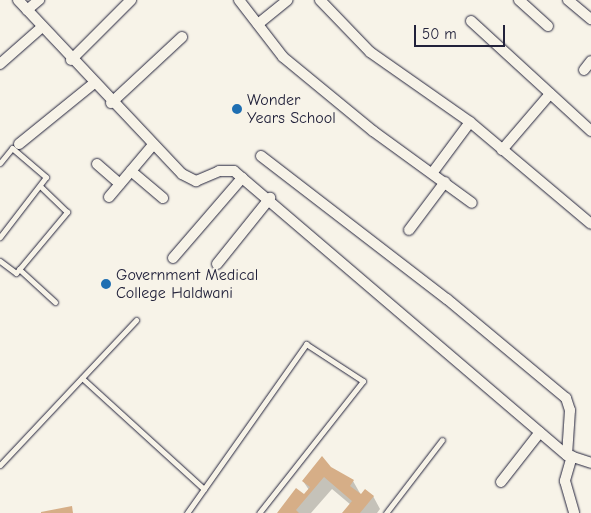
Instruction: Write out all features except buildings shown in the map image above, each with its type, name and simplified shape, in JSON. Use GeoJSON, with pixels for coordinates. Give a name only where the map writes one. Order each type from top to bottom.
{"type":"FeatureCollection","features":[{"type":"Feature","properties":{"kind":"street"},"geometry":{"type":"LineString","coordinates":[[18,0],[111,103],[153,145],[196,181],[219,171],[234,171],[270,198],[569,456],[591,463]]}},
{"type":"Feature","properties":{"kind":"street"},"geometry":{"type":"LineString","coordinates":[[27,10],[39,0]]}},
{"type":"Feature","properties":{"kind":"street"},"geometry":{"type":"LineString","coordinates":[[71,60],[131,0]]}},
{"type":"Feature","properties":{"kind":"street"},"geometry":{"type":"LineString","coordinates":[[239,0],[282,57],[372,131],[433,172],[472,203]]}},
{"type":"Feature","properties":{"kind":"street"},"geometry":{"type":"LineString","coordinates":[[258,24],[288,0]]}},
{"type":"Feature","properties":{"kind":"street"},"geometry":{"type":"LineString","coordinates":[[518,0],[548,26]]}},
{"type":"Feature","properties":{"kind":"street"},"geometry":{"type":"LineString","coordinates":[[568,0],[591,19]]}},
{"type":"Feature","properties":{"kind":"street"},"geometry":{"type":"LineString","coordinates":[[322,1],[370,52],[470,122],[591,224]]}},
{"type":"Feature","properties":{"kind":"street"},"geometry":{"type":"LineString","coordinates":[[471,21],[591,131]]}},
{"type":"Feature","properties":{"kind":"street"},"geometry":{"type":"LineString","coordinates":[[0,64],[42,27]]}},
{"type":"Feature","properties":{"kind":"street"},"geometry":{"type":"LineString","coordinates":[[111,103],[182,37]]}},
{"type":"Feature","properties":{"kind":"street"},"geometry":{"type":"LineString","coordinates":[[584,70],[591,61]]}},
{"type":"Feature","properties":{"kind":"street"},"geometry":{"type":"LineString","coordinates":[[19,144],[93,84]]}},
{"type":"Feature","properties":{"kind":"street"},"geometry":{"type":"LineString","coordinates":[[502,150],[550,94]]}},
{"type":"Feature","properties":{"kind":"street"},"geometry":{"type":"LineString","coordinates":[[433,172],[470,122]]}},
{"type":"Feature","properties":{"kind":"street"},"geometry":{"type":"LineString","coordinates":[[109,197],[153,145]]}},
{"type":"Feature","properties":{"kind":"street"},"geometry":{"type":"LineString","coordinates":[[261,156],[447,299],[566,398],[570,410],[569,456],[565,481],[574,513]]}},
{"type":"Feature","properties":{"kind":"street"},"geometry":{"type":"LineString","coordinates":[[97,164],[120,184]]}},
{"type":"Feature","properties":{"kind":"street"},"geometry":{"type":"LineString","coordinates":[[131,171],[163,198]]}},
{"type":"Feature","properties":{"kind":"street"},"geometry":{"type":"LineString","coordinates":[[173,258],[242,178]]}},
{"type":"Feature","properties":{"kind":"street"},"geometry":{"type":"LineString","coordinates":[[408,230],[445,182]]}},
{"type":"Feature","properties":{"kind":"street"},"geometry":{"type":"LineString","coordinates":[[217,264],[270,198]]}},
{"type":"Feature","properties":{"kind":"street"},"geometry":{"type":"LineString","coordinates":[[501,482],[540,432]]}},
{"type":"Feature","properties":{"kind":"lane"},"geometry":{"type":"LineString","coordinates":[[0,163],[12,148],[46,177],[41,187],[0,237]]}},
{"type":"Feature","properties":{"kind":"lane"},"geometry":{"type":"LineString","coordinates":[[0,262],[16,273],[67,212],[41,187]]}},
{"type":"Feature","properties":{"kind":"lane"},"geometry":{"type":"LineString","coordinates":[[19,269],[55,302]]}},
{"type":"Feature","properties":{"kind":"lane"},"geometry":{"type":"LineString","coordinates":[[0,465],[136,320]]}},
{"type":"Feature","properties":{"kind":"lane"},"geometry":{"type":"LineString","coordinates":[[187,513],[306,344],[363,381],[259,513]]}},
{"type":"Feature","properties":{"kind":"lane"},"geometry":{"type":"LineString","coordinates":[[82,378],[204,489]]}},
{"type":"Feature","properties":{"kind":"lane"},"geometry":{"type":"LineString","coordinates":[[386,513],[442,440]]}},
{"type":"Feature","properties":{"kind":"place","name":"Wonder Years School"},"geometry":{"type":"Point","coordinates":[237,109]}},
{"type":"Feature","properties":{"kind":"place","name":"Government Medical College Haldwani"},"geometry":{"type":"Point","coordinates":[106,284]}}]}
